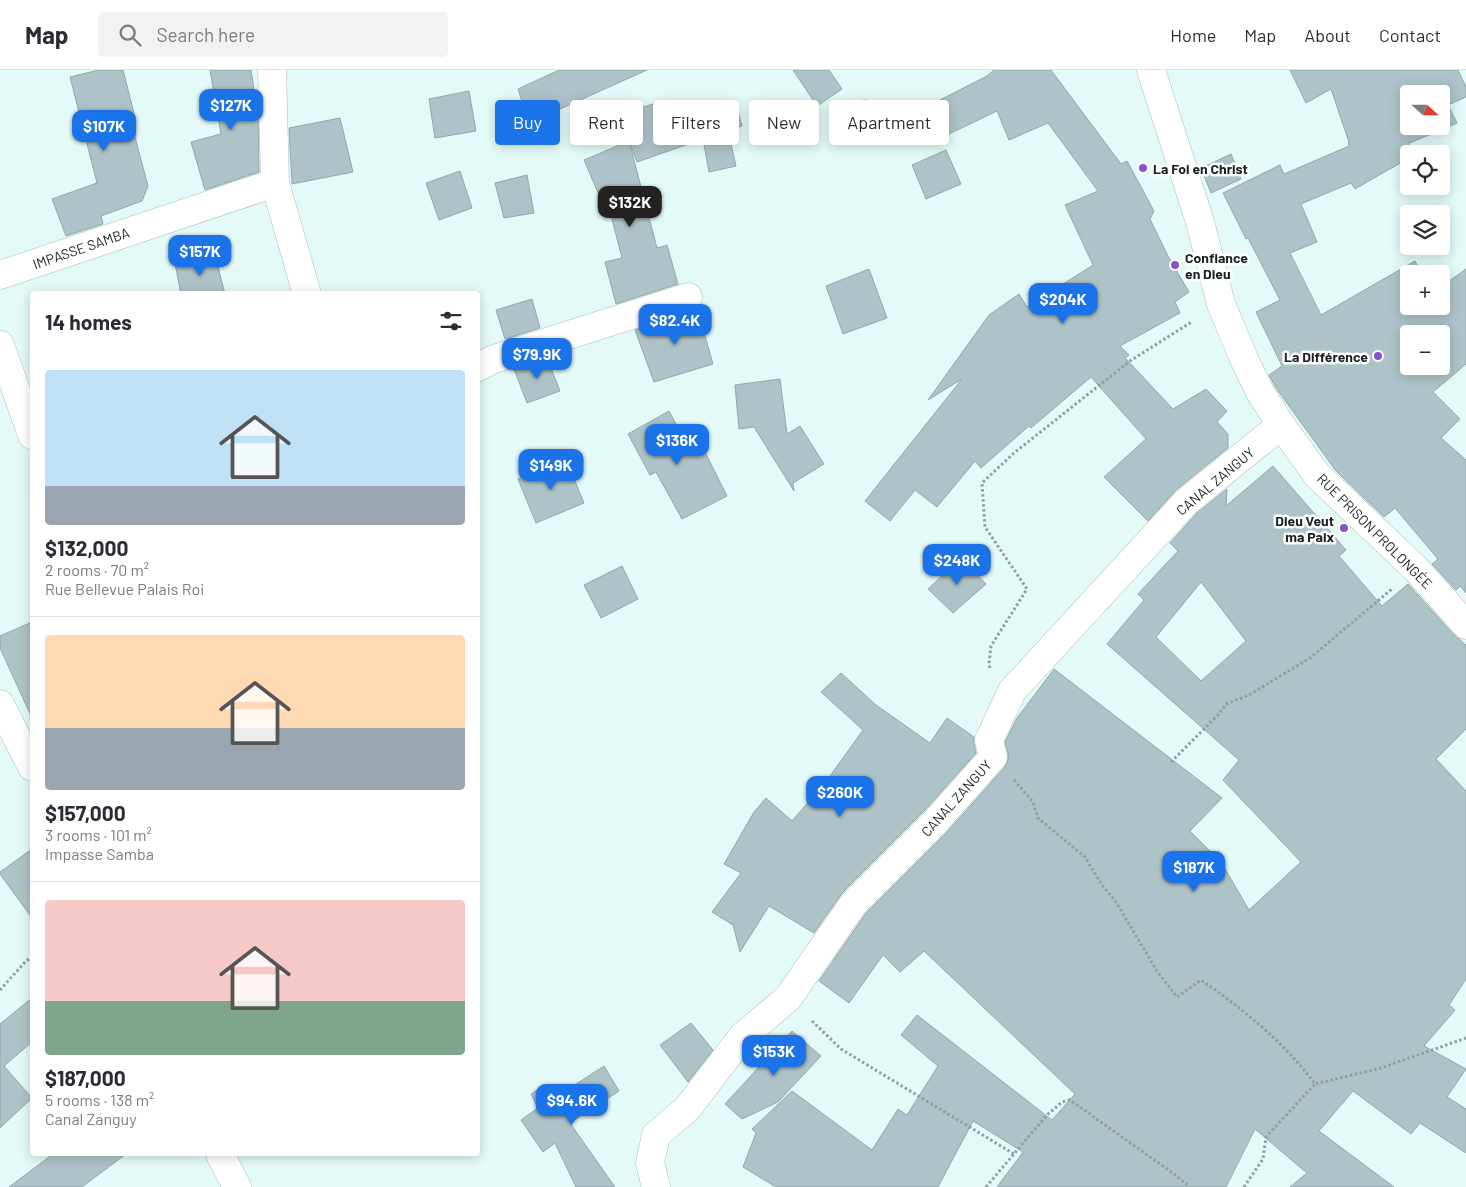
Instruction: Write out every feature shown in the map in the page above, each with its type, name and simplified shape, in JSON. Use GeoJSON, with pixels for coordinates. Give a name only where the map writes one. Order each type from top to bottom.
{"type":"FeatureCollection","features":[{"type":"Feature","properties":{"kind":"street"},"geometry":{"type":"LineString","coordinates":[[272,70],[275,182],[306,291]]}},
{"type":"Feature","properties":{"kind":"street","name":"RUE PRISON PROLONGÉE"},"geometry":{"type":"LineString","coordinates":[[1151,70],[1200,222],[1221,304],[1260,392],[1318,476],[1416,569],[1466,625]]}},
{"type":"Feature","properties":{"kind":"street","name":"IMPASSE SAMBA"},"geometry":{"type":"LineString","coordinates":[[0,275],[275,182]]}},
{"type":"Feature","properties":{"kind":"street"},"geometry":{"type":"LineString","coordinates":[[480,366],[494,359],[688,297]]}},
{"type":"Feature","properties":{"kind":"street"},"geometry":{"type":"LineString","coordinates":[[0,345],[30,429]]}},
{"type":"Feature","properties":{"kind":"street","name":"CANAL ZANGUY"},"geometry":{"type":"LineString","coordinates":[[656,1187],[650,1163],[656,1134],[687,1109],[742,1037],[788,998],[854,903],[936,821],[993,757],[989,740],[1012,692],[1186,502],[1281,425]]}},
{"type":"Feature","properties":{"kind":"street"},"geometry":{"type":"LineString","coordinates":[[0,704],[30,763]]}},
{"type":"Feature","properties":{"kind":"street"},"geometry":{"type":"LineString","coordinates":[[221,1156],[237,1187]]}},
{"type":"Feature","properties":{"kind":"path"},"geometry":{"type":"LineString","coordinates":[[1000,716],[989,664],[991,646],[1027,589],[985,527],[982,483],[1014,453],[1130,361],[1221,304]]}},
{"type":"Feature","properties":{"kind":"path"},"geometry":{"type":"LineString","coordinates":[[1171,762],[1218,715],[1226,704],[1248,695],[1310,658],[1416,569]]}},
{"type":"Feature","properties":{"kind":"path"},"geometry":{"type":"LineString","coordinates":[[1013,780],[1033,802],[1038,818],[1084,857],[1102,885],[1116,902],[1157,971],[1177,997],[1201,980],[1278,1040],[1315,1084]]}},
{"type":"Feature","properties":{"kind":"path"},"geometry":{"type":"LineString","coordinates":[[0,990],[30,958]]}},
{"type":"Feature","properties":{"kind":"path"},"geometry":{"type":"LineString","coordinates":[[788,998],[841,1049],[1014,1154]]}},
{"type":"Feature","properties":{"kind":"path"},"geometry":{"type":"LineString","coordinates":[[1244,1187],[1263,1159],[1266,1137],[1315,1084],[1381,1068],[1466,1038]]}},
{"type":"Feature","properties":{"kind":"path"},"geometry":{"type":"LineString","coordinates":[[986,1187],[1047,1115],[1062,1102],[1070,1100],[1190,1187]]}},
{"type":"Feature","properties":{"kind":"building"},"geometry":{"type":"Polygon","coordinates":[[[99,70],[123,70],[136,121],[131,122],[148,186],[142,201],[101,216],[103,224],[66,236],[52,199],[97,183],[70,77],[99,70]]]}},
{"type":"Feature","properties":{"kind":"building"},"geometry":{"type":"Polygon","coordinates":[[[210,70],[251,70],[258,115],[259,172],[205,190],[191,142],[221,134],[210,70]]]}},
{"type":"Feature","properties":{"kind":"building"},"geometry":{"type":"Polygon","coordinates":[[[559,70],[647,70],[580,100],[570,100],[570,105],[560,109],[560,100],[522,100],[518,89],[559,70]]]}},
{"type":"Feature","properties":{"kind":"building"},"geometry":{"type":"Polygon","coordinates":[[[793,70],[829,70],[842,89],[819,105],[819,100],[813,100],[793,70]]]}},
{"type":"Feature","properties":{"kind":"building"},"geometry":{"type":"Polygon","coordinates":[[[994,70],[1051,70],[1121,164],[1127,161],[1154,211],[1150,219],[1168,256],[1189,292],[1175,302],[1180,313],[1120,346],[1129,355],[1125,358],[1173,409],[1206,389],[1227,411],[1217,422],[1228,434],[1228,448],[1176,490],[1148,521],[1104,477],[1146,439],[1091,377],[1031,428],[1029,426],[981,468],[975,461],[937,507],[915,490],[890,521],[865,501],[962,379],[928,400],[989,315],[1019,294],[1027,307],[1093,265],[1065,205],[1098,191],[1048,123],[1009,140],[997,111],[949,134],[949,100],[940,100],[987,76],[994,70]]]}},
{"type":"Feature","properties":{"kind":"building"},"geometry":{"type":"Polygon","coordinates":[[[1290,70],[1458,70],[1466,87],[1466,97],[1450,104],[1450,85],[1400,85],[1400,135],[1429,135],[1410,143],[1409,141],[1409,145],[1400,145],[1400,163],[1355,189],[1351,183],[1301,204],[1317,242],[1290,253],[1321,315],[1400,270],[1400,315],[1450,315],[1450,281],[1466,269],[1466,364],[1433,392],[1460,419],[1441,438],[1466,460],[1466,593],[1460,586],[1456,590],[1432,564],[1438,559],[1395,508],[1384,517],[1336,471],[1276,388],[1269,375],[1282,366],[1256,312],[1280,300],[1223,193],[1280,165],[1284,174],[1349,146],[1331,89],[1306,103],[1290,70]]]}},
{"type":"Feature","properties":{"kind":"building"},"geometry":{"type":"Polygon","coordinates":[[[469,91],[476,131],[435,138],[429,99],[469,91]]]}},
{"type":"Feature","properties":{"kind":"building"},"geometry":{"type":"Polygon","coordinates":[[[653,104],[653,145],[686,145],[637,162],[630,145],[643,145],[643,107],[653,104]]]}},
{"type":"Feature","properties":{"kind":"building"},"geometry":{"type":"Polygon","coordinates":[[[1450,109],[1457,123],[1450,126],[1450,109]]]}},
{"type":"Feature","properties":{"kind":"building"},"geometry":{"type":"Polygon","coordinates":[[[739,115],[742,126],[739,127],[739,115]]]}},
{"type":"Feature","properties":{"kind":"building"},"geometry":{"type":"Polygon","coordinates":[[[340,118],[353,172],[292,184],[289,128],[340,118]]]}},
{"type":"Feature","properties":{"kind":"building"},"geometry":{"type":"Polygon","coordinates":[[[620,145],[630,145],[657,248],[667,245],[678,284],[616,304],[605,262],[622,258],[605,192],[599,195],[584,160],[620,145]]]}},
{"type":"Feature","properties":{"kind":"building"},"geometry":{"type":"Polygon","coordinates":[[[704,145],[731,145],[736,166],[709,172],[704,145]]]}},
{"type":"Feature","properties":{"kind":"building"},"geometry":{"type":"Polygon","coordinates":[[[946,150],[961,184],[926,199],[912,165],[946,150]]]}},
{"type":"Feature","properties":{"kind":"building"},"geometry":{"type":"Polygon","coordinates":[[[1231,154],[1241,179],[1211,193],[1201,168],[1231,154]]]}},
{"type":"Feature","properties":{"kind":"building"},"geometry":{"type":"Polygon","coordinates":[[[460,171],[472,208],[439,220],[426,183],[460,171]]]}},
{"type":"Feature","properties":{"kind":"building"},"geometry":{"type":"Polygon","coordinates":[[[527,175],[534,213],[504,218],[495,183],[527,175]]]}},
{"type":"Feature","properties":{"kind":"building"},"geometry":{"type":"Polygon","coordinates":[[[215,255],[224,291],[180,291],[175,264],[215,255]]]}},
{"type":"Feature","properties":{"kind":"building"},"geometry":{"type":"Polygon","coordinates":[[[1415,261],[1417,265],[1408,265],[1415,261]]]}},
{"type":"Feature","properties":{"kind":"building"},"geometry":{"type":"Polygon","coordinates":[[[869,269],[887,318],[843,334],[826,286],[869,269]]]}},
{"type":"Feature","properties":{"kind":"building"},"geometry":{"type":"Polygon","coordinates":[[[532,299],[540,328],[505,339],[496,310],[532,299]]]}},
{"type":"Feature","properties":{"kind":"building"},"geometry":{"type":"Polygon","coordinates":[[[698,311],[713,364],[654,382],[635,330],[698,311]]]}},
{"type":"Feature","properties":{"kind":"building"},"geometry":{"type":"Polygon","coordinates":[[[547,358],[560,391],[527,403],[514,369],[547,358]]]}},
{"type":"Feature","properties":{"kind":"building"},"geometry":{"type":"Polygon","coordinates":[[[780,379],[787,434],[800,426],[824,464],[793,483],[794,491],[754,427],[739,429],[735,385],[780,379]]]}},
{"type":"Feature","properties":{"kind":"building"},"geometry":{"type":"Polygon","coordinates":[[[669,411],[693,456],[704,450],[727,496],[682,519],[656,472],[650,475],[628,434],[669,411]]]}},
{"type":"Feature","properties":{"kind":"building"},"geometry":{"type":"Polygon","coordinates":[[[566,459],[584,503],[536,523],[518,479],[566,459]]]}},
{"type":"Feature","properties":{"kind":"building"},"geometry":{"type":"Polygon","coordinates":[[[1273,466],[1346,550],[1339,556],[1382,606],[1408,584],[1454,635],[1466,645],[1466,729],[1436,759],[1466,791],[1466,979],[1449,1005],[1455,1010],[1424,1046],[1466,1069],[1447,1097],[1466,1109],[1466,1153],[1420,1123],[1411,1134],[1353,1091],[1319,1131],[1394,1187],[1290,1187],[1307,1173],[1255,1129],[1226,1187],[997,1187],[1023,1152],[973,1121],[938,1187],[776,1187],[743,1167],[756,1133],[752,1129],[792,1091],[872,1150],[898,1109],[907,1115],[938,1066],[901,1035],[917,1015],[1052,1120],[1075,1094],[924,951],[900,972],[883,955],[849,1003],[819,981],[866,913],[948,831],[1005,767],[1008,753],[1005,742],[1017,718],[1054,669],[1222,798],[1190,831],[1221,862],[1249,910],[1301,862],[1223,780],[1239,760],[1107,644],[1144,600],[1138,594],[1178,551],[1170,543],[1197,513],[1227,489],[1226,506],[1273,466]],[[1201,582],[1156,637],[1201,681],[1246,641],[1201,582]]]}},
{"type":"Feature","properties":{"kind":"building"},"geometry":{"type":"Polygon","coordinates":[[[961,558],[986,584],[953,613],[928,589],[961,558]]]}},
{"type":"Feature","properties":{"kind":"building"},"geometry":{"type":"Polygon","coordinates":[[[622,566],[638,599],[601,618],[584,585],[622,566]]]}},
{"type":"Feature","properties":{"kind":"building"},"geometry":{"type":"Polygon","coordinates":[[[30,623],[30,714],[0,648],[0,636],[30,623]]]}},
{"type":"Feature","properties":{"kind":"building"},"geometry":{"type":"Polygon","coordinates":[[[841,673],[876,705],[930,743],[947,718],[974,737],[976,753],[925,810],[843,892],[814,933],[769,906],[740,952],[733,925],[712,912],[741,873],[724,864],[754,812],[766,798],[792,821],[825,783],[863,730],[821,692],[841,673]]]}},
{"type":"Feature","properties":{"kind":"building"},"geometry":{"type":"Polygon","coordinates":[[[30,850],[30,915],[0,874],[0,872],[30,850]]]}},
{"type":"Feature","properties":{"kind":"building"},"geometry":{"type":"Polygon","coordinates":[[[30,1000],[30,1044],[4,1066],[30,1096],[30,1100],[0,1128],[0,1024],[30,1000]]]}},
{"type":"Feature","properties":{"kind":"building"},"geometry":{"type":"Polygon","coordinates":[[[691,1023],[713,1050],[688,1082],[660,1045],[691,1023]]]}},
{"type":"Feature","properties":{"kind":"building"},"geometry":{"type":"Polygon","coordinates":[[[792,1031],[821,1056],[778,1102],[742,1119],[725,1104],[792,1031]]]}},
{"type":"Feature","properties":{"kind":"building"},"geometry":{"type":"Polygon","coordinates":[[[604,1066],[619,1091],[570,1123],[615,1187],[576,1187],[555,1143],[543,1152],[521,1120],[538,1108],[531,1094],[544,1086],[553,1099],[604,1066]]]}},
{"type":"Feature","properties":{"kind":"building"},"geometry":{"type":"Polygon","coordinates":[[[50,1156],[123,1156],[82,1187],[9,1187],[50,1156]]]}},
{"type":"Feature","properties":{"kind":"place","name":"La Foi en Christ"},"geometry":{"type":"Point","coordinates":[1143,168]}},
{"type":"Feature","properties":{"kind":"place","name":"Confiance en Dieu"},"geometry":{"type":"Point","coordinates":[1175,265]}},
{"type":"Feature","properties":{"kind":"place","name":"La Différence"},"geometry":{"type":"Point","coordinates":[1378,356]}},
{"type":"Feature","properties":{"kind":"place","name":"Dieu Veut ma Paix"},"geometry":{"type":"Point","coordinates":[1344,528]}}]}
